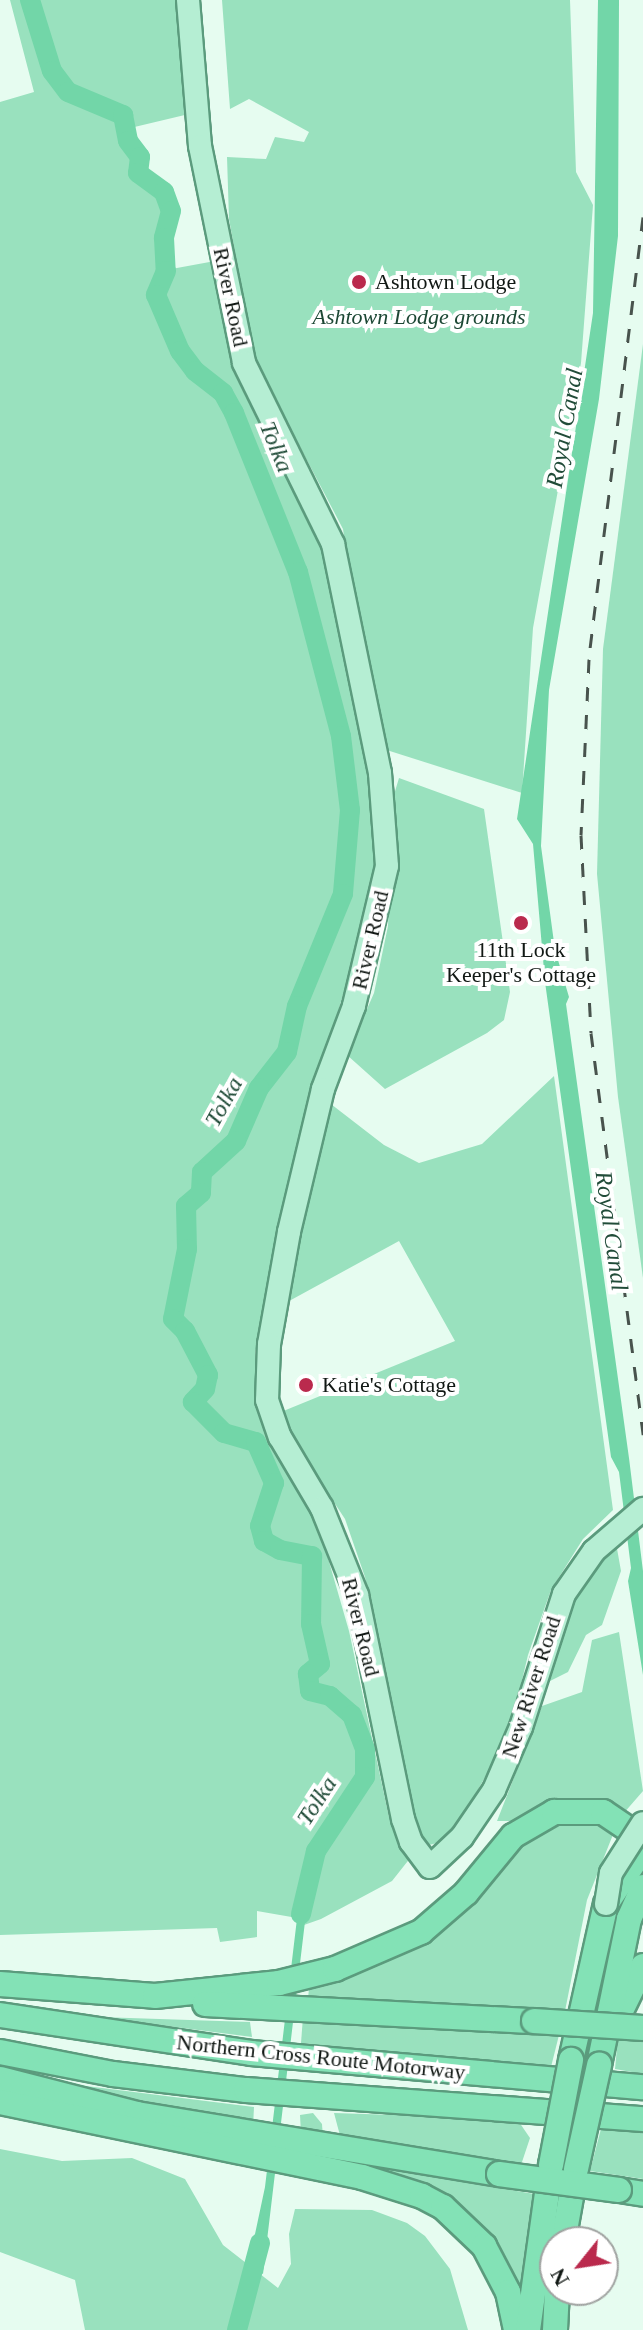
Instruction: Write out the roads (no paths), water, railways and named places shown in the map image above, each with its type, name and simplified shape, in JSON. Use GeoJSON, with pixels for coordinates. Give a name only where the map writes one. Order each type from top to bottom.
{"type":"FeatureCollection","features":[{"type":"Feature","properties":{"kind":"highway"},"geometry":{"type":"LineString","coordinates":[[242,1996],[335,1969],[421,1932],[466,1893],[513,1836],[554,1812],[603,1812],[643,1839]]}},
{"type":"Feature","properties":{"kind":"highway"},"geometry":{"type":"LineString","coordinates":[[528,2330],[551,2165],[602,1914],[643,1849]]}},
{"type":"Feature","properties":{"kind":"highway"},"geometry":{"type":"LineString","coordinates":[[566,2226],[629,1919],[643,1887]]}},
{"type":"Feature","properties":{"kind":"highway"},"geometry":{"type":"LineString","coordinates":[[600,2062],[643,1966]]}},
{"type":"Feature","properties":{"kind":"highway"},"geometry":{"type":"LineString","coordinates":[[0,1986],[68,1997],[242,1996],[338,2010],[643,2028]]}},
{"type":"Feature","properties":{"kind":"highway","name":"Northern Cross Route Motorway"},"geometry":{"type":"LineString","coordinates":[[0,2015],[251,2053],[643,2087]]}},
{"type":"Feature","properties":{"kind":"highway","name":"Northern Cross Route Motorway"},"geometry":{"type":"LineString","coordinates":[[0,2052],[113,2074],[246,2090],[643,2119]]}},
{"type":"Feature","properties":{"kind":"highway"},"geometry":{"type":"LineString","coordinates":[[0,2079],[229,2140]]}},
{"type":"Feature","properties":{"kind":"highway"},"geometry":{"type":"LineString","coordinates":[[0,2102],[322,2158],[499,2174],[631,2192]]}},
{"type":"Feature","properties":{"kind":"highway"},"geometry":{"type":"LineString","coordinates":[[322,2158],[398,2186],[443,2207],[484,2246],[508,2292],[516,2330]]}},
{"type":"Feature","properties":{"kind":"highway"},"geometry":{"type":"LineString","coordinates":[[555,2330],[556,2306]]}},
{"type":"Feature","properties":{"kind":"main road","name":"River Road"},"geometry":{"type":"LineString","coordinates":[[188,0],[200,146],[244,363],[333,544],[380,773],[387,866],[354,1006],[323,1089],[289,1232],[269,1344],[267,1400],[280,1437],[322,1508],[357,1595],[403,1819],[411,1842],[430,1867]]}},
{"type":"Feature","properties":{"kind":"main road","name":"New River Road"},"geometry":{"type":"LineString","coordinates":[[430,1867],[462,1837],[494,1790],[521,1727],[554,1614],[601,1543],[643,1509]]}},
{"type":"Feature","properties":{"kind":"main road"},"geometry":{"type":"LineString","coordinates":[[602,1914],[611,1873],[643,1823]]}},
{"type":"Feature","properties":{"kind":"waterway","name":"Tolka"},"geometry":{"type":"LineString","coordinates":[[30,0],[52,71],[68,92],[123,115],[128,141],[140,157],[138,173],[164,192],[171,211],[164,238],[166,271],[156,295],[180,351],[195,371],[223,393],[234,413],[298,572],[341,736],[350,810],[343,894],[297,1006],[287,1052],[259,1088],[236,1141],[202,1172],[201,1193],[186,1206],[187,1249],[173,1319],[185,1331],[208,1375],[205,1389],[193,1402],[224,1433],[256,1442],[274,1483],[260,1526],[264,1541],[280,1550],[312,1556],[311,1624],[320,1664],[308,1674],[310,1691],[330,1696],[352,1715],[365,1749],[365,1777],[316,1851],[301,1914]]}},
{"type":"Feature","properties":{"kind":"waterway","name":"Tolka"},"geometry":{"type":"LineString","coordinates":[[237,2330],[260,2243]]}},
{"type":"Feature","properties":{"kind":"railway"},"geometry":{"type":"LineString","coordinates":[[643,217],[589,659],[581,835],[591,1033],[643,1435]]}},
{"type":"Feature","properties":{"kind":"place","name":"Ashtown Lodge"},"geometry":{"type":"Point","coordinates":[359,282]}},
{"type":"Feature","properties":{"kind":"place","name":"11th Lock Keeper's Cottage"},"geometry":{"type":"Point","coordinates":[521,923]}},
{"type":"Feature","properties":{"kind":"place","name":"Katie's Cottage"},"geometry":{"type":"Point","coordinates":[306,1385]}},
{"type":"Feature","properties":{"kind":"park label","name":"Ashtown Lodge grounds"},"geometry":{"type":"Point","coordinates":[419,317]}},
{"type":"Feature","properties":{"kind":"water label","name":"Royal Canal"},"geometry":{"type":"Point","coordinates":[565,428]}},
{"type":"Feature","properties":{"kind":"water label","name":"Royal Canal"},"geometry":{"type":"Point","coordinates":[611,1231]}}]}
